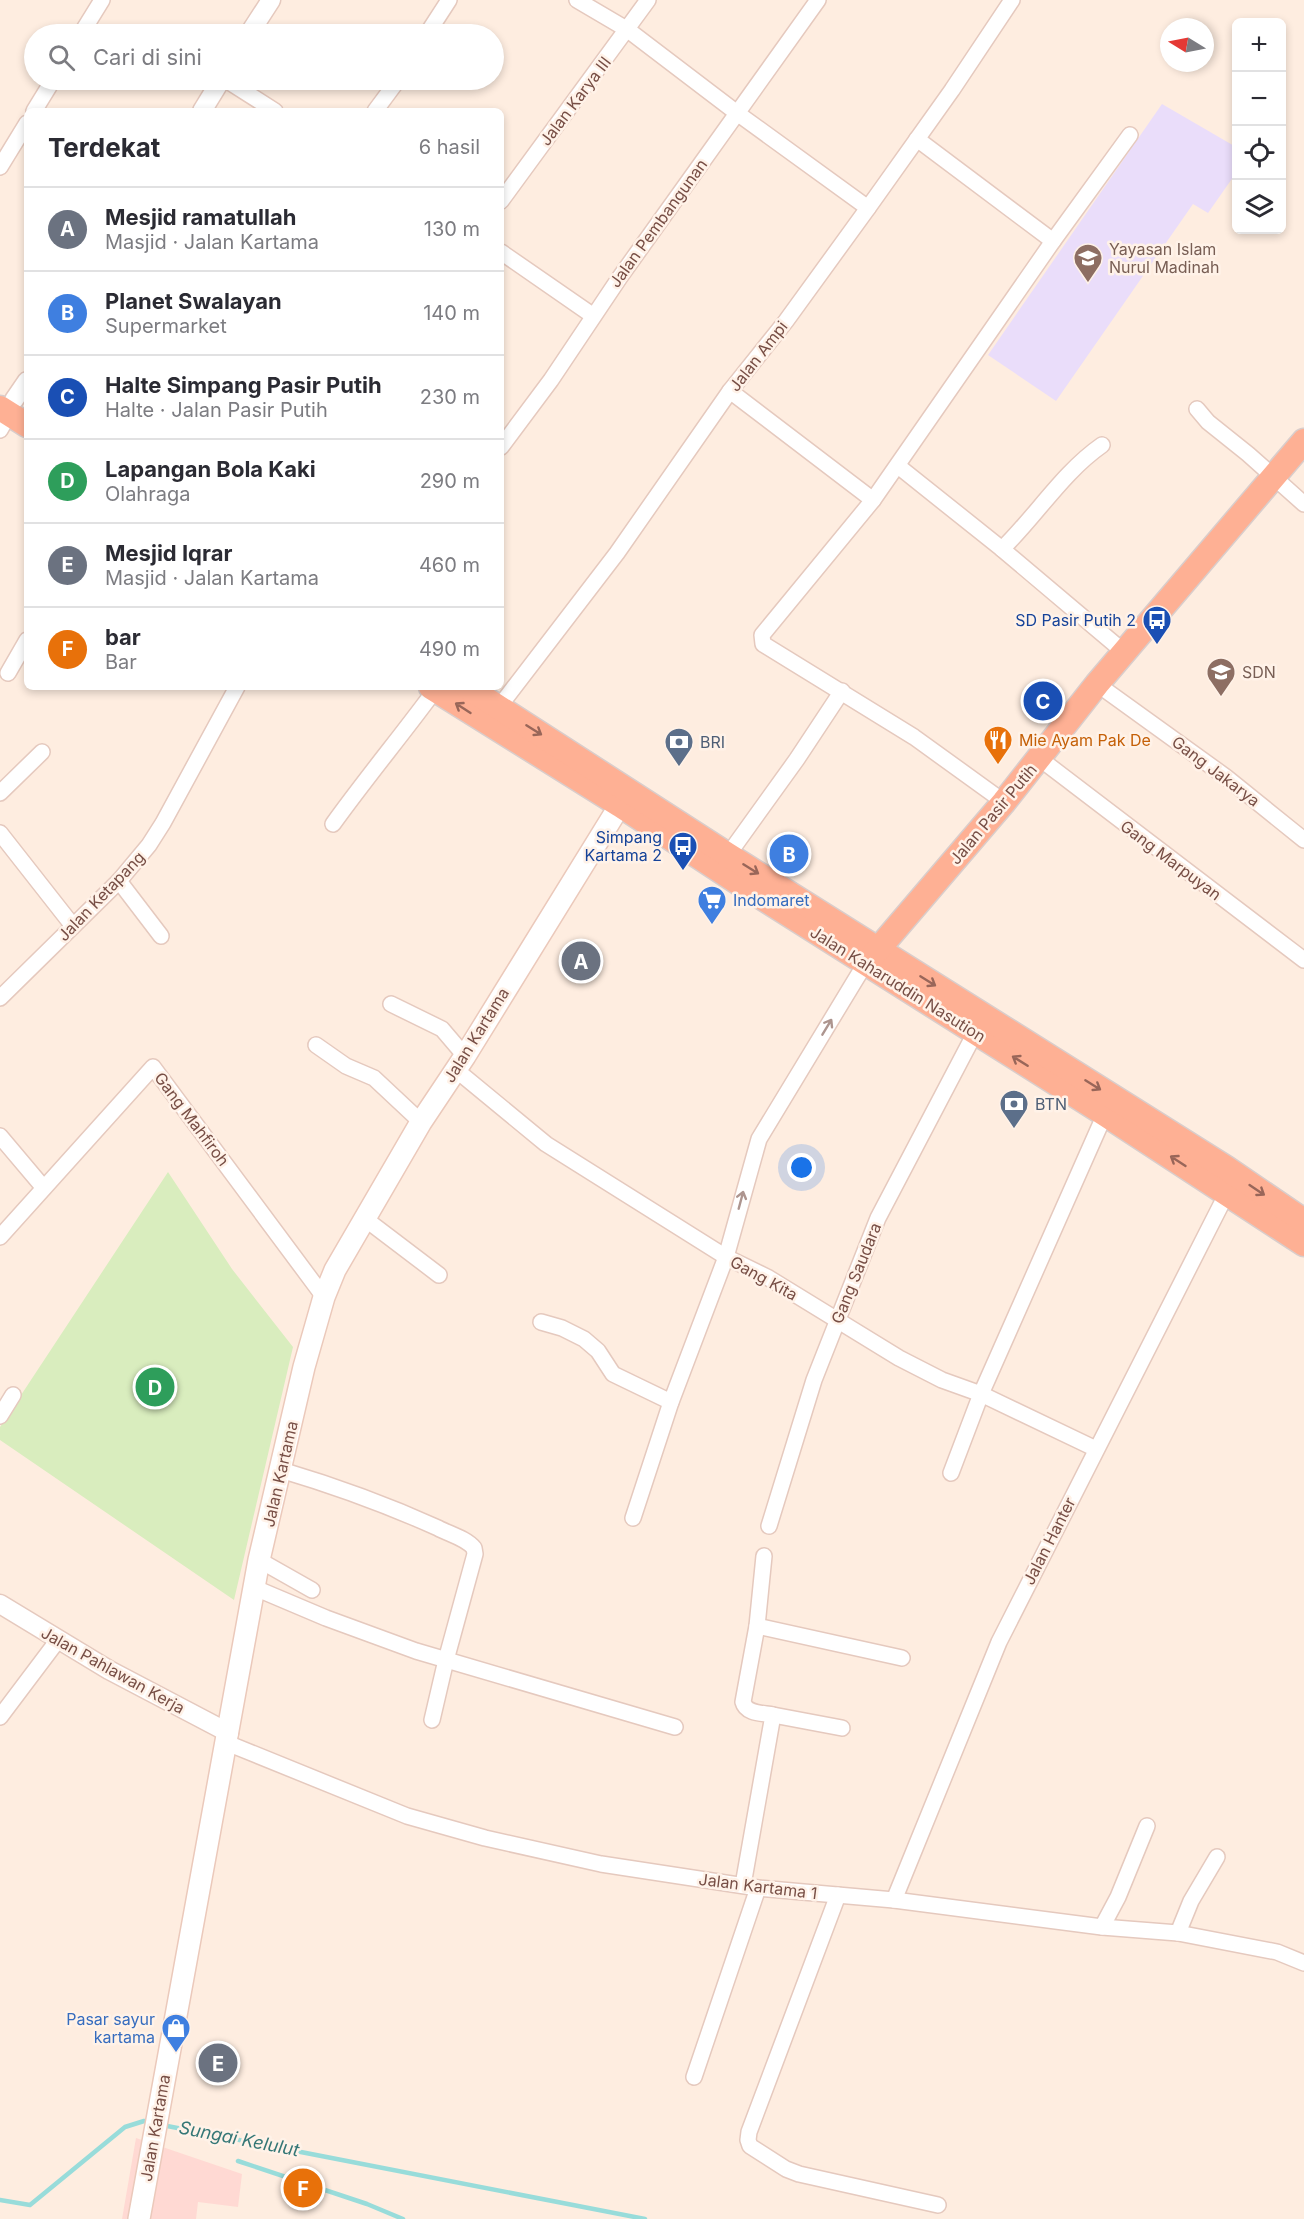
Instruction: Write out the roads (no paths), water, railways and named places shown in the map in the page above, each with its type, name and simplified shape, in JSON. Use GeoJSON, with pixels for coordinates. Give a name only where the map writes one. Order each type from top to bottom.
{"type":"FeatureCollection","features":[{"type":"Feature","properties":{"kind":"highway","name":"Jalan Pasir Putih"},"geometry":{"type":"LineString","coordinates":[[872,957],[1004,802],[1097,684],[1304,441]]}},
{"type":"Feature","properties":{"kind":"highway","name":"Jalan Kaharuddin Nasution"},"geometry":{"type":"LineString","coordinates":[[436,690],[620,805],[1206,1156],[1304,1221]]}},
{"type":"Feature","properties":{"kind":"highway","name":"Jalan Kaharuddin Nasution"},"geometry":{"type":"LineString","coordinates":[[472,690],[728,855],[975,1033],[1105,1114],[1304,1244]]}},
{"type":"Feature","properties":{"kind":"main road","name":"Jalan Kartama"},"geometry":{"type":"LineString","coordinates":[[139,2219],[259,1560],[304,1367],[324,1297],[335,1270],[421,1122],[620,805]]}},
{"type":"Feature","properties":{"kind":"street"},"geometry":{"type":"LineString","coordinates":[[87,24],[102,0]]}},
{"type":"Feature","properties":{"kind":"street"},"geometry":{"type":"LineString","coordinates":[[255,24],[271,0]]}},
{"type":"Feature","properties":{"kind":"street"},"geometry":{"type":"LineString","coordinates":[[433,24],[448,0]]}},
{"type":"Feature","properties":{"kind":"street"},"geometry":{"type":"LineString","coordinates":[[577,0],[628,30],[868,208]]}},
{"type":"Feature","properties":{"kind":"street","name":"Jalan Karya III"},"geometry":{"type":"LineString","coordinates":[[504,197],[648,0]]}},
{"type":"Feature","properties":{"kind":"street","name":"Jalan Pembangunan"},"geometry":{"type":"LineString","coordinates":[[504,443],[551,380],[592,315],[818,0]]}},
{"type":"Feature","properties":{"kind":"street","name":"Jalan Ampi"},"geometry":{"type":"LineString","coordinates":[[499,707],[617,554],[730,391],[786,321],[868,208],[1012,0]]}},
{"type":"Feature","properties":{"kind":"street"},"geometry":{"type":"LineString","coordinates":[[36,108],[47,90]]}},
{"type":"Feature","properties":{"kind":"street"},"geometry":{"type":"LineString","coordinates":[[204,108],[215,90]]}},
{"type":"Feature","properties":{"kind":"street"},"geometry":{"type":"LineString","coordinates":[[242,90],[270,108]]}},
{"type":"Feature","properties":{"kind":"street"},"geometry":{"type":"LineString","coordinates":[[377,108],[391,90]]}},
{"type":"Feature","properties":{"kind":"street"},"geometry":{"type":"LineString","coordinates":[[0,167],[24,128]]}},
{"type":"Feature","properties":{"kind":"street"},"geometry":{"type":"LineString","coordinates":[[1004,802],[914,737],[763,644],[761,639],[898,466],[1053,241],[1130,135]]}},
{"type":"Feature","properties":{"kind":"street"},"geometry":{"type":"LineString","coordinates":[[917,139],[1053,241]]}},
{"type":"Feature","properties":{"kind":"street"},"geometry":{"type":"LineString","coordinates":[[504,254],[592,315]]}},
{"type":"Feature","properties":{"kind":"street"},"geometry":{"type":"LineString","coordinates":[[730,391],[873,500]]}},
{"type":"Feature","properties":{"kind":"street"},"geometry":{"type":"LineString","coordinates":[[1197,410],[1304,504]]}},
{"type":"Feature","properties":{"kind":"street"},"geometry":{"type":"LineString","coordinates":[[1002,549],[1076,465],[1102,445]]}},
{"type":"Feature","properties":{"kind":"street"},"geometry":{"type":"LineString","coordinates":[[898,466],[1002,549],[1124,652]]}},
{"type":"Feature","properties":{"kind":"street"},"geometry":{"type":"LineString","coordinates":[[8,673],[24,645]]}},
{"type":"Feature","properties":{"kind":"street","name":"Gang Jakarya"},"geometry":{"type":"LineString","coordinates":[[1097,684],[1226,777],[1304,840]]}},
{"type":"Feature","properties":{"kind":"street","name":"Jalan Ketapang"},"geometry":{"type":"LineString","coordinates":[[0,998],[119,881],[163,823],[235,690]]}},
{"type":"Feature","properties":{"kind":"street"},"geometry":{"type":"LineString","coordinates":[[333,824],[432,690]]}},
{"type":"Feature","properties":{"kind":"street"},"geometry":{"type":"LineString","coordinates":[[728,855],[842,692]]}},
{"type":"Feature","properties":{"kind":"street"},"geometry":{"type":"LineString","coordinates":[[0,793],[42,752]]}},
{"type":"Feature","properties":{"kind":"street","name":"Gang Marpuyan"},"geometry":{"type":"LineString","coordinates":[[1039,758],[1304,960]]}},
{"type":"Feature","properties":{"kind":"street"},"geometry":{"type":"LineString","coordinates":[[0,833],[73,926]]}},
{"type":"Feature","properties":{"kind":"street"},"geometry":{"type":"LineString","coordinates":[[119,881],[161,936]]}},
{"type":"Feature","properties":{"kind":"street"},"geometry":{"type":"LineString","coordinates":[[633,1518],[671,1402],[726,1257],[759,1139],[872,957]]}},
{"type":"Feature","properties":{"kind":"street","name":"Gang Kita"},"geometry":{"type":"LineString","coordinates":[[391,1004],[442,1029],[460,1062],[546,1144],[726,1257],[767,1277],[898,1358],[942,1380],[981,1394],[1096,1449]]}},
{"type":"Feature","properties":{"kind":"street","name":"Gang Saudara"},"geometry":{"type":"LineString","coordinates":[[770,1526],[810,1391],[878,1218],[975,1033]]}},
{"type":"Feature","properties":{"kind":"street"},"geometry":{"type":"LineString","coordinates":[[316,1045],[346,1066],[374,1078],[421,1122]]}},
{"type":"Feature","properties":{"kind":"street","name":"Gang Mahfiroh"},"geometry":{"type":"LineString","coordinates":[[0,1237],[153,1067],[324,1297]]}},
{"type":"Feature","properties":{"kind":"street"},"geometry":{"type":"LineString","coordinates":[[951,1473],[981,1394],[1105,1114]]}},
{"type":"Feature","properties":{"kind":"street"},"geometry":{"type":"LineString","coordinates":[[0,1137],[43,1187]]}},
{"type":"Feature","properties":{"kind":"street","name":"Jalan Hanter"},"geometry":{"type":"LineString","coordinates":[[894,1900],[999,1642],[1227,1193]]}},
{"type":"Feature","properties":{"kind":"street"},"geometry":{"type":"LineString","coordinates":[[364,1218],[439,1275]]}},
{"type":"Feature","properties":{"kind":"street"},"geometry":{"type":"LineString","coordinates":[[541,1322],[562,1328],[584,1339],[598,1352],[613,1374],[671,1402]]}},
{"type":"Feature","properties":{"kind":"street"},"geometry":{"type":"LineString","coordinates":[[0,1416],[13,1395]]}},
{"type":"Feature","properties":{"kind":"street"},"geometry":{"type":"LineString","coordinates":[[281,1470],[375,1502],[471,1544],[475,1554],[432,1720]]}},
{"type":"Feature","properties":{"kind":"street"},"geometry":{"type":"LineString","coordinates":[[764,1556],[757,1626],[744,1705],[749,1711],[842,1728]]}},
{"type":"Feature","properties":{"kind":"street"},"geometry":{"type":"LineString","coordinates":[[259,1560],[312,1590]]}},
{"type":"Feature","properties":{"kind":"street"},"geometry":{"type":"LineString","coordinates":[[255,1588],[326,1618],[446,1660],[675,1727]]}},
{"type":"Feature","properties":{"kind":"street","name":"Jalan Pahlawan Kerja"},"geometry":{"type":"LineString","coordinates":[[0,1604],[228,1738]]}},
{"type":"Feature","properties":{"kind":"street"},"geometry":{"type":"LineString","coordinates":[[757,1626],[902,1658]]}},
{"type":"Feature","properties":{"kind":"street"},"geometry":{"type":"LineString","coordinates":[[0,1717],[58,1640]]}},
{"type":"Feature","properties":{"kind":"street"},"geometry":{"type":"LineString","coordinates":[[743,1885],[773,1715]]}},
{"type":"Feature","properties":{"kind":"street","name":"Jalan Kartama 1"},"geometry":{"type":"LineString","coordinates":[[228,1738],[407,1816],[485,1838],[601,1864],[758,1888],[894,1900],[1102,1927],[1178,1932],[1276,1952],[1304,1963]]}},
{"type":"Feature","properties":{"kind":"street"},"geometry":{"type":"LineString","coordinates":[[1102,1927],[1118,1897],[1147,1826]]}},
{"type":"Feature","properties":{"kind":"street"},"geometry":{"type":"LineString","coordinates":[[1178,1932],[1191,1901],[1217,1857]]}},
{"type":"Feature","properties":{"kind":"street"},"geometry":{"type":"LineString","coordinates":[[694,2077],[758,1888]]}},
{"type":"Feature","properties":{"kind":"street"},"geometry":{"type":"LineString","coordinates":[[838,1895],[749,2132],[748,2140],[750,2146],[786,2169],[799,2174],[938,2205]]}},
{"type":"Feature","properties":{"kind":"waterway","name":"Sungai Kelulut"},"geometry":{"type":"LineString","coordinates":[[0,2200],[30,2205],[125,2127],[144,2121],[151,2122]]}},
{"type":"Feature","properties":{"kind":"waterway","name":"Sungai Kelulut"},"geometry":{"type":"LineString","coordinates":[[162,2125],[645,2219]]}},
{"type":"Feature","properties":{"kind":"waterway"},"geometry":{"type":"LineString","coordinates":[[238,2161],[367,2204],[403,2219]]}},
{"type":"Feature","properties":{"kind":"place","name":"Yayasan Islam Nurul Madinah"},"geometry":{"type":"Point","coordinates":[1088,284]}},
{"type":"Feature","properties":{"kind":"place","name":"SD Pasir Putih 2"},"geometry":{"type":"Point","coordinates":[1157,646]}},
{"type":"Feature","properties":{"kind":"place","name":"SDN"},"geometry":{"type":"Point","coordinates":[1221,698]}},
{"type":"Feature","properties":{"kind":"place","name":"Halte Simpang Pasir Putih"},"geometry":{"type":"Point","coordinates":[1043,701]}},
{"type":"Feature","properties":{"kind":"place","name":"Mie Ayam Pak De"},"geometry":{"type":"Point","coordinates":[998,766]}},
{"type":"Feature","properties":{"kind":"place","name":"BRI"},"geometry":{"type":"Point","coordinates":[679,768]}},
{"type":"Feature","properties":{"kind":"place","name":"Planet Swalayan"},"geometry":{"type":"Point","coordinates":[789,854]}},
{"type":"Feature","properties":{"kind":"place","name":"Simpang Kartama 2"},"geometry":{"type":"Point","coordinates":[683,872]}},
{"type":"Feature","properties":{"kind":"place","name":"Indomaret"},"geometry":{"type":"Point","coordinates":[712,926]}},
{"type":"Feature","properties":{"kind":"place","name":"Mesjid ramatullah"},"geometry":{"type":"Point","coordinates":[581,961]}},
{"type":"Feature","properties":{"kind":"place","name":"BTN"},"geometry":{"type":"Point","coordinates":[1014,1130]}},
{"type":"Feature","properties":{"kind":"place","name":"Lapangan Bola Kaki"},"geometry":{"type":"Point","coordinates":[155,1387]}},
{"type":"Feature","properties":{"kind":"place","name":"Pasar sayur kartama"},"geometry":{"type":"Point","coordinates":[176,2054]}},
{"type":"Feature","properties":{"kind":"place","name":"Mesjid Iqrar"},"geometry":{"type":"Point","coordinates":[218,2063]}},
{"type":"Feature","properties":{"kind":"place","name":"bar"},"geometry":{"type":"Point","coordinates":[303,2188]}}]}
